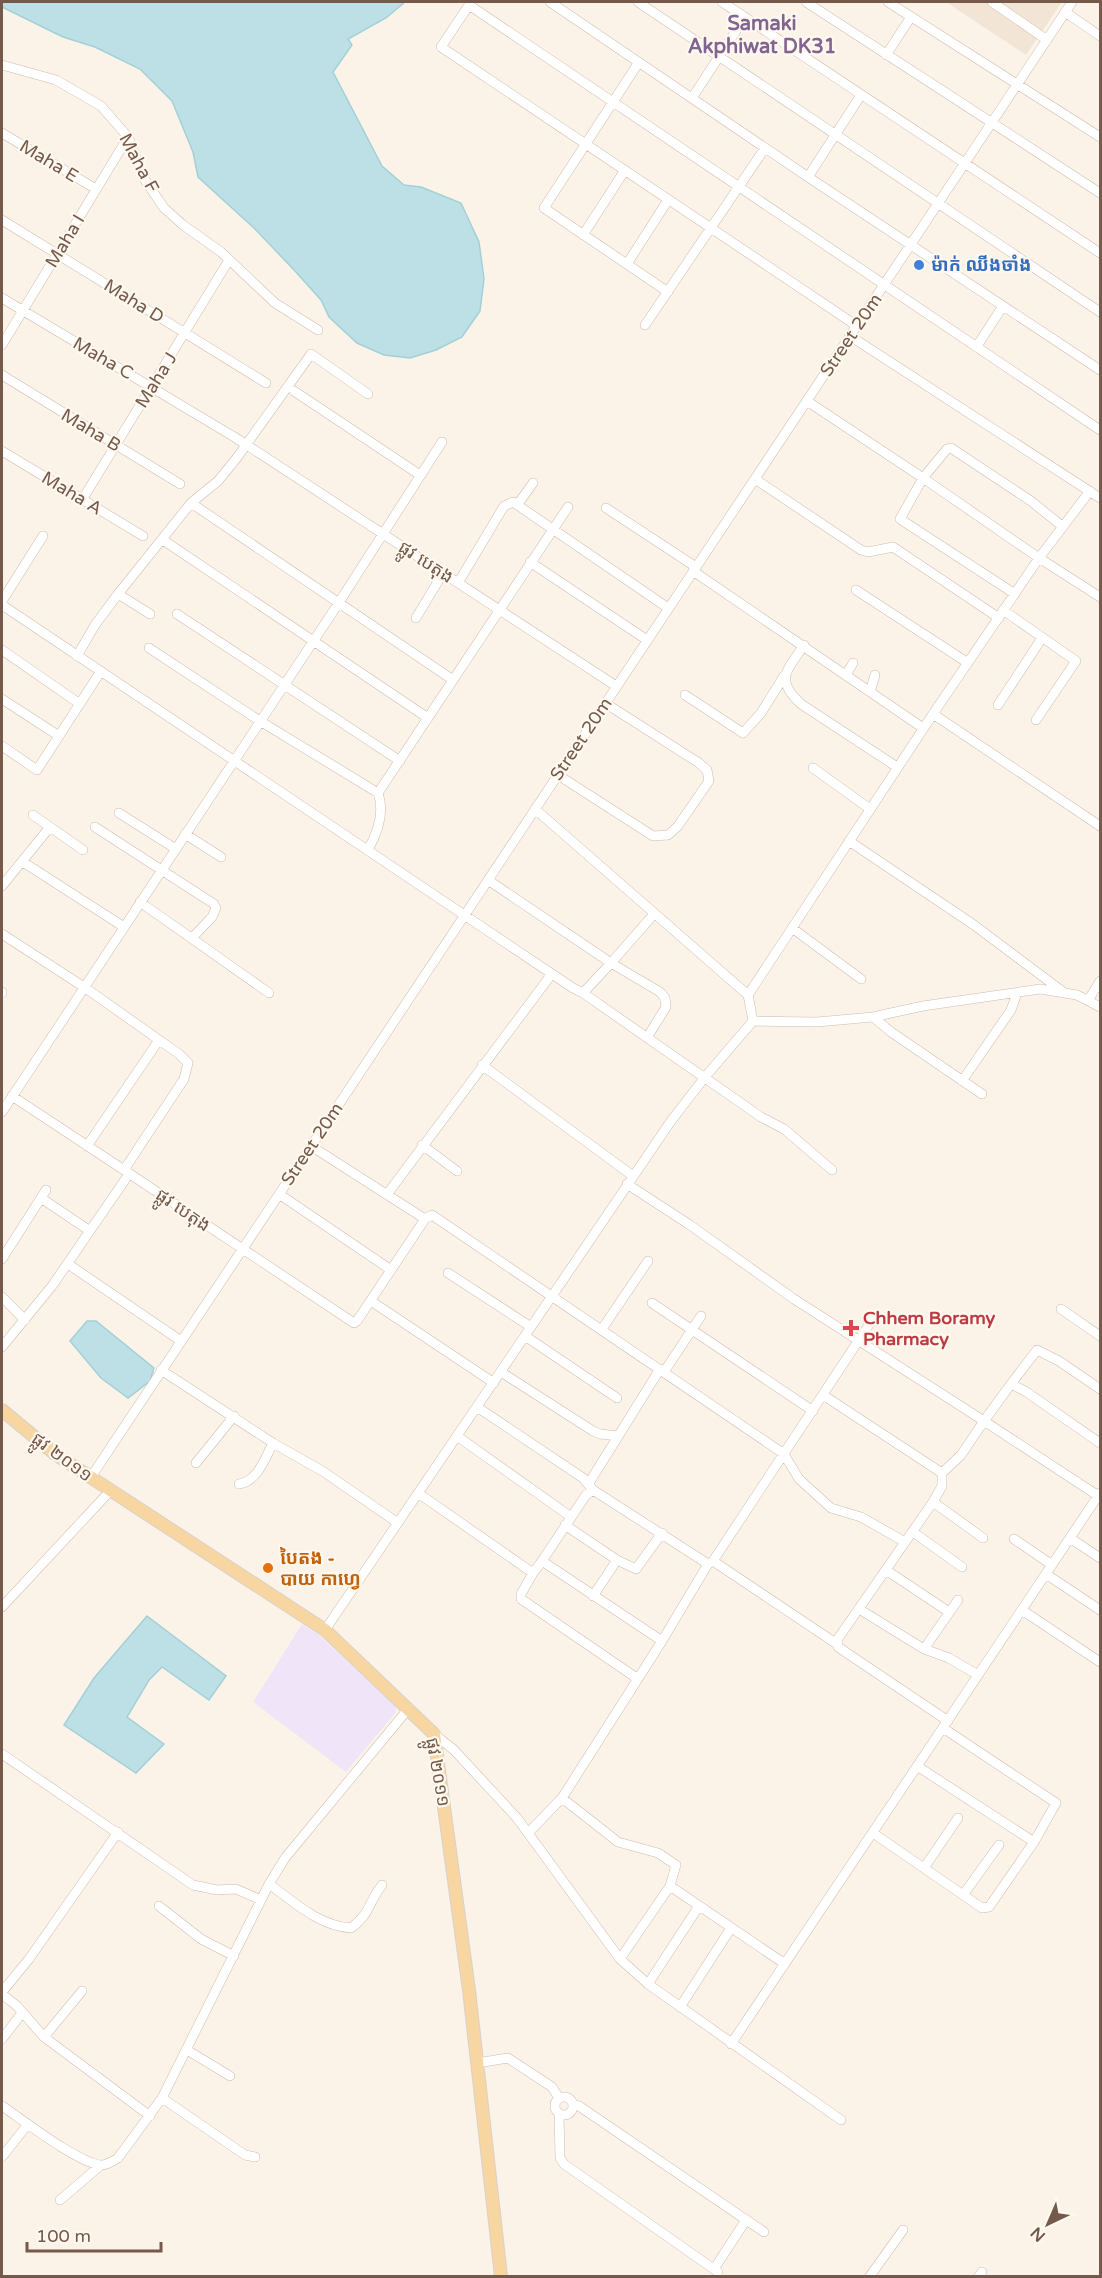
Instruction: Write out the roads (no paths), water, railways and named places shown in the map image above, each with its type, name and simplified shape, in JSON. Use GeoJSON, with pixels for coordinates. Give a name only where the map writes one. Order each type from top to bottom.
{"type":"FeatureCollection","features":[{"type":"Feature","properties":{"kind":"main road","name":"ផ្លូវ ២០១១"},"geometry":{"type":"LineString","coordinates":[[2,1410],[55,1454],[325,1630],[434,1734],[468,1978],[501,2277]]}},
{"type":"Feature","properties":{"kind":"street"},"geometry":{"type":"LineString","coordinates":[[550,2],[807,177],[1101,370]]}},
{"type":"Feature","properties":{"kind":"street"},"geometry":{"type":"LineString","coordinates":[[638,2],[1101,312]]}},
{"type":"Feature","properties":{"kind":"street"},"geometry":{"type":"LineString","coordinates":[[722,2],[1101,253]]}},
{"type":"Feature","properties":{"kind":"street"},"geometry":{"type":"LineString","coordinates":[[806,2],[1101,193]]}},
{"type":"Feature","properties":{"kind":"street"},"geometry":{"type":"LineString","coordinates":[[888,2],[1101,137]]}},
{"type":"Feature","properties":{"kind":"street"},"geometry":{"type":"LineString","coordinates":[[992,2],[1047,40]]}},
{"type":"Feature","properties":{"kind":"street","name":"Street 20m"},"geometry":{"type":"LineString","coordinates":[[90,1477],[1072,2]]}},
{"type":"Feature","properties":{"kind":"street"},"geometry":{"type":"LineString","coordinates":[[857,326],[441,47],[470,3],[1101,430]]}},
{"type":"Feature","properties":{"kind":"street"},"geometry":{"type":"LineString","coordinates":[[1065,12],[1101,36]]}},
{"type":"Feature","properties":{"kind":"street"},"geometry":{"type":"LineString","coordinates":[[692,98],[745,17]]}},
{"type":"Feature","properties":{"kind":"street"},"geometry":{"type":"LineString","coordinates":[[886,55],[911,17]]}},
{"type":"Feature","properties":{"kind":"street"},"geometry":{"type":"LineString","coordinates":[[639,62],[544,208],[668,292]]}},
{"type":"Feature","properties":{"kind":"street","name":"Maha F"},"geometry":{"type":"LineString","coordinates":[[2,65],[56,81],[101,106],[128,137],[145,180],[164,208],[229,260],[275,303],[318,330]]}},
{"type":"Feature","properties":{"kind":"street"},"geometry":{"type":"LineString","coordinates":[[807,177],[861,94]]}},
{"type":"Feature","properties":{"kind":"street","name":"Maha E"},"geometry":{"type":"LineString","coordinates":[[2,133],[96,189]]}},
{"type":"Feature","properties":{"kind":"street","name":"Maha I"},"geometry":{"type":"LineString","coordinates":[[2,345],[128,137]]}},
{"type":"Feature","properties":{"kind":"street"},"geometry":{"type":"LineString","coordinates":[[645,325],[765,148]]}},
{"type":"Feature","properties":{"kind":"street"},"geometry":{"type":"LineString","coordinates":[[584,235],[625,170]]}},
{"type":"Feature","properties":{"kind":"street"},"geometry":{"type":"LineString","coordinates":[[627,264],[668,200]]}},
{"type":"Feature","properties":{"kind":"street","name":"Maha D"},"geometry":{"type":"LineString","coordinates":[[2,220],[266,382]]}},
{"type":"Feature","properties":{"kind":"street","name":"Maha J"},"geometry":{"type":"LineString","coordinates":[[82,500],[229,260]]}},
{"type":"Feature","properties":{"kind":"street","name":"Maha C"},"geometry":{"type":"LineString","coordinates":[[2,298],[236,438]]}},
{"type":"Feature","properties":{"kind":"street"},"geometry":{"type":"LineString","coordinates":[[977,346],[1003,306]]}},
{"type":"Feature","properties":{"kind":"street"},"geometry":{"type":"LineString","coordinates":[[850,336],[1101,498]]}},
{"type":"Feature","properties":{"kind":"street"},"geometry":{"type":"LineString","coordinates":[[77,656],[118,594],[191,503],[218,481],[311,354],[368,394]]}},
{"type":"Feature","properties":{"kind":"street","name":"Maha B"},"geometry":{"type":"LineString","coordinates":[[2,375],[180,484]]}},
{"type":"Feature","properties":{"kind":"street"},"geometry":{"type":"LineString","coordinates":[[294,391],[420,475]]}},
{"type":"Feature","properties":{"kind":"street"},"geometry":{"type":"LineString","coordinates":[[807,401],[1039,558],[1101,597]]}},
{"type":"Feature","properties":{"kind":"street","name":"ផ្លូវ បេតុង"},"geometry":{"type":"LineString","coordinates":[[236,438],[616,686]]}},
{"type":"Feature","properties":{"kind":"street"},"geometry":{"type":"LineString","coordinates":[[2,1112],[338,604],[442,442]]}},
{"type":"Feature","properties":{"kind":"street"},"geometry":{"type":"LineString","coordinates":[[1015,594],[900,519],[923,478],[947,449],[951,448],[1031,501],[1062,526]]}},
{"type":"Feature","properties":{"kind":"street","name":"Maha A"},"geometry":{"type":"LineString","coordinates":[[2,450],[142,536]]}},
{"type":"Feature","properties":{"kind":"street"},"geometry":{"type":"LineString","coordinates":[[754,479],[861,550],[868,552],[893,547],[1076,661],[1036,720]]}},
{"type":"Feature","properties":{"kind":"street"},"geometry":{"type":"LineString","coordinates":[[518,504],[533,483]]}},
{"type":"Feature","properties":{"kind":"street"},"geometry":{"type":"LineString","coordinates":[[748,995],[923,728],[1039,558],[1090,491]]}},
{"type":"Feature","properties":{"kind":"street"},"geometry":{"type":"LineString","coordinates":[[458,583],[504,506],[513,502],[668,608]]}},
{"type":"Feature","properties":{"kind":"street"},"geometry":{"type":"LineString","coordinates":[[191,503],[453,680]]}},
{"type":"Feature","properties":{"kind":"street"},"geometry":{"type":"LineString","coordinates":[[378,793],[568,507]]}},
{"type":"Feature","properties":{"kind":"street"},"geometry":{"type":"LineString","coordinates":[[606,508],[923,728]]}},
{"type":"Feature","properties":{"kind":"street"},"geometry":{"type":"LineString","coordinates":[[43,536],[2,600],[77,656],[465,914],[551,975],[648,1036],[761,1117],[784,1129],[832,1170]]}},
{"type":"Feature","properties":{"kind":"street"},"geometry":{"type":"LineString","coordinates":[[163,540],[428,718]]}},
{"type":"Feature","properties":{"kind":"street"},"geometry":{"type":"LineString","coordinates":[[530,562],[647,640]]}},
{"type":"Feature","properties":{"kind":"street"},"geometry":{"type":"LineString","coordinates":[[416,618],[443,573]]}},
{"type":"Feature","properties":{"kind":"street"},"geometry":{"type":"LineString","coordinates":[[856,590],[968,663]]}},
{"type":"Feature","properties":{"kind":"street"},"geometry":{"type":"LineString","coordinates":[[118,594],[150,614]]}},
{"type":"Feature","properties":{"kind":"street"},"geometry":{"type":"LineString","coordinates":[[177,614],[400,762]]}},
{"type":"Feature","properties":{"kind":"street"},"geometry":{"type":"LineString","coordinates":[[998,705],[1042,638]]}},
{"type":"Feature","properties":{"kind":"street"},"geometry":{"type":"LineString","coordinates":[[685,695],[743,733],[761,713],[804,645]]}},
{"type":"Feature","properties":{"kind":"street"},"geometry":{"type":"LineString","coordinates":[[149,648],[378,793],[382,803],[381,814],[378,828],[368,850]]}},
{"type":"Feature","properties":{"kind":"street"},"geometry":{"type":"LineString","coordinates":[[2,650],[80,704]]}},
{"type":"Feature","properties":{"kind":"street"},"geometry":{"type":"LineString","coordinates":[[846,675],[853,663]]}},
{"type":"Feature","properties":{"kind":"street"},"geometry":{"type":"LineString","coordinates":[[2,746],[37,770],[101,671]]}},
{"type":"Feature","properties":{"kind":"street"},"geometry":{"type":"LineString","coordinates":[[787,672],[784,683],[801,704],[897,767]]}},
{"type":"Feature","properties":{"kind":"street"},"geometry":{"type":"LineString","coordinates":[[870,692],[875,675]]}},
{"type":"Feature","properties":{"kind":"street"},"geometry":{"type":"LineString","coordinates":[[2,699],[59,736]]}},
{"type":"Feature","properties":{"kind":"street"},"geometry":{"type":"LineString","coordinates":[[558,775],[653,836],[668,835],[678,826],[709,781],[707,770],[699,763],[605,703]]}},
{"type":"Feature","properties":{"kind":"street"},"geometry":{"type":"LineString","coordinates":[[933,714],[1101,826]]}},
{"type":"Feature","properties":{"kind":"street"},"geometry":{"type":"LineString","coordinates":[[813,768],[870,809]]}},
{"type":"Feature","properties":{"kind":"street"},"geometry":{"type":"LineString","coordinates":[[535,809],[748,995],[753,1021]]}},
{"type":"Feature","properties":{"kind":"street"},"geometry":{"type":"LineString","coordinates":[[119,813],[176,849]]}},
{"type":"Feature","properties":{"kind":"street"},"geometry":{"type":"LineString","coordinates":[[33,815],[83,850]]}},
{"type":"Feature","properties":{"kind":"street"},"geometry":{"type":"LineString","coordinates":[[95,826],[210,901],[216,908],[212,917],[192,938]]}},
{"type":"Feature","properties":{"kind":"street"},"geometry":{"type":"LineString","coordinates":[[2,886],[50,827]]}},
{"type":"Feature","properties":{"kind":"street"},"geometry":{"type":"LineString","coordinates":[[185,834],[221,857]]}},
{"type":"Feature","properties":{"kind":"street"},"geometry":{"type":"LineString","coordinates":[[849,842],[974,926],[1062,992]]}},
{"type":"Feature","properties":{"kind":"street"},"geometry":{"type":"LineString","coordinates":[[23,862],[124,927]]}},
{"type":"Feature","properties":{"kind":"street"},"geometry":{"type":"LineString","coordinates":[[488,880],[611,963],[660,992],[665,998],[666,1007],[648,1036]]}},
{"type":"Feature","properties":{"kind":"street"},"geometry":{"type":"LineString","coordinates":[[140,902],[269,993]]}},
{"type":"Feature","properties":{"kind":"street"},"geometry":{"type":"LineString","coordinates":[[583,993],[654,914]]}},
{"type":"Feature","properties":{"kind":"street"},"geometry":{"type":"LineString","coordinates":[[792,928],[861,979]]}},
{"type":"Feature","properties":{"kind":"street"},"geometry":{"type":"LineString","coordinates":[[2,934],[84,987],[179,1054],[188,1063],[184,1079],[90,1231],[68,1264],[2,1347]]}},
{"type":"Feature","properties":{"kind":"street"},"geometry":{"type":"LineString","coordinates":[[388,1193],[551,975]]}},
{"type":"Feature","properties":{"kind":"street"},"geometry":{"type":"LineString","coordinates":[[1089,999],[1101,981]]}},
{"type":"Feature","properties":{"kind":"street"},"geometry":{"type":"LineString","coordinates":[[753,1021],[817,1022],[873,1017],[923,1006],[1040,989],[1089,999],[1101,1007]]}},
{"type":"Feature","properties":{"kind":"street"},"geometry":{"type":"LineString","coordinates":[[962,1080],[1011,1010],[1017,993]]}},
{"type":"Feature","properties":{"kind":"street"},"geometry":{"type":"LineString","coordinates":[[873,1017],[891,1032],[982,1094]]}},
{"type":"Feature","properties":{"kind":"street"},"geometry":{"type":"LineString","coordinates":[[325,1630],[627,1184],[705,1077],[753,1021]]}},
{"type":"Feature","properties":{"kind":"street"},"geometry":{"type":"LineString","coordinates":[[87,1146],[159,1040]]}},
{"type":"Feature","properties":{"kind":"street"},"geometry":{"type":"LineString","coordinates":[[482,1065],[633,1176]]}},
{"type":"Feature","properties":{"kind":"street","name":"ផ្លូវ បេតុង"},"geometry":{"type":"LineString","coordinates":[[12,1096],[349,1322],[357,1322],[371,1301]]}},
{"type":"Feature","properties":{"kind":"street"},"geometry":{"type":"LineString","coordinates":[[311,1146],[388,1193],[425,1219]]}},
{"type":"Feature","properties":{"kind":"street"},"geometry":{"type":"LineString","coordinates":[[422,1146],[457,1171]]}},
{"type":"Feature","properties":{"kind":"street"},"geometry":{"type":"LineString","coordinates":[[627,1184],[690,1225],[794,1299],[1100,1495],[731,2044]]}},
{"type":"Feature","properties":{"kind":"street"},"geometry":{"type":"LineString","coordinates":[[2,1259],[43,1194],[90,1231]]}},
{"type":"Feature","properties":{"kind":"street"},"geometry":{"type":"LineString","coordinates":[[279,1194],[391,1270]]}},
{"type":"Feature","properties":{"kind":"street"},"geometry":{"type":"LineString","coordinates":[[494,1383],[371,1301],[425,1219],[432,1215],[784,1454],[799,1479],[831,1508],[861,1517],[906,1542]]}},
{"type":"Feature","properties":{"kind":"street"},"geometry":{"type":"LineString","coordinates":[[602,1329],[648,1261]]}},
{"type":"Feature","properties":{"kind":"street"},"geometry":{"type":"LineString","coordinates":[[68,1264],[181,1341]]}},
{"type":"Feature","properties":{"kind":"street"},"geometry":{"type":"LineString","coordinates":[[448,1273],[531,1327]]}},
{"type":"Feature","properties":{"kind":"street"},"geometry":{"type":"LineString","coordinates":[[2,1297],[25,1320]]}},
{"type":"Feature","properties":{"kind":"street"},"geometry":{"type":"LineString","coordinates":[[652,1303],[813,1411]]}},
{"type":"Feature","properties":{"kind":"street"},"geometry":{"type":"LineString","coordinates":[[1061,1310],[1101,1335]]}},
{"type":"Feature","properties":{"kind":"street"},"geometry":{"type":"LineString","coordinates":[[638,1679],[521,1599],[521,1594],[589,1491],[618,1436],[701,1316]]}},
{"type":"Feature","properties":{"kind":"street"},"geometry":{"type":"LineString","coordinates":[[528,1832],[562,1798],[710,1562],[874,1317]]}},
{"type":"Feature","properties":{"kind":"street"},"geometry":{"type":"LineString","coordinates":[[525,1336],[617,1398]]}},
{"type":"Feature","properties":{"kind":"street"},"geometry":{"type":"LineString","coordinates":[[837,1644],[837,1640],[933,1502],[942,1486],[942,1473],[961,1455],[1037,1350],[1059,1360],[1101,1389]]}},
{"type":"Feature","properties":{"kind":"street"},"geometry":{"type":"LineString","coordinates":[[161,1370],[273,1443],[324,1472],[398,1523]]}},
{"type":"Feature","properties":{"kind":"street"},"geometry":{"type":"LineString","coordinates":[[501,1372],[593,1431],[618,1436]]}},
{"type":"Feature","properties":{"kind":"street"},"geometry":{"type":"LineString","coordinates":[[1011,1384],[1025,1391],[1101,1443]]}},
{"type":"Feature","properties":{"kind":"street"},"geometry":{"type":"LineString","coordinates":[[823,1395],[942,1473]]}},
{"type":"Feature","properties":{"kind":"street"},"geometry":{"type":"LineString","coordinates":[[477,1407],[583,1478],[591,1487],[837,1644],[838,1647],[1056,1803],[1034,1842],[989,1907],[982,1908],[873,1833]]}},
{"type":"Feature","properties":{"kind":"street"},"geometry":{"type":"LineString","coordinates":[[196,1463],[234,1416]]}},
{"type":"Feature","properties":{"kind":"street"},"geometry":{"type":"LineString","coordinates":[[457,1436],[617,1560],[636,1569],[662,1533]]}},
{"type":"Feature","properties":{"kind":"street"},"geometry":{"type":"LineString","coordinates":[[239,1484],[248,1483],[253,1478],[273,1443]]}},
{"type":"Feature","properties":{"kind":"street"},"geometry":{"type":"LineString","coordinates":[[2,1607],[111,1490]]}},
{"type":"Feature","properties":{"kind":"street"},"geometry":{"type":"LineString","coordinates":[[418,1493],[533,1573]]}},
{"type":"Feature","properties":{"kind":"street"},"geometry":{"type":"LineString","coordinates":[[933,1502],[983,1538]]}},
{"type":"Feature","properties":{"kind":"street"},"geometry":{"type":"LineString","coordinates":[[913,1532],[962,1567]]}},
{"type":"Feature","properties":{"kind":"street"},"geometry":{"type":"LineString","coordinates":[[1070,1538],[1101,1558]]}},
{"type":"Feature","properties":{"kind":"street"},"geometry":{"type":"LineString","coordinates":[[1014,1539],[1052,1565]]}},
{"type":"Feature","properties":{"kind":"street"},"geometry":{"type":"LineString","coordinates":[[593,1596],[617,1560]]}},
{"type":"Feature","properties":{"kind":"street"},"geometry":{"type":"LineString","coordinates":[[542,1561],[662,1641]]}},
{"type":"Feature","properties":{"kind":"street"},"geometry":{"type":"LineString","coordinates":[[886,1570],[949,1612]]}},
{"type":"Feature","properties":{"kind":"street"},"geometry":{"type":"LineString","coordinates":[[1046,1574],[1101,1610]]}},
{"type":"Feature","properties":{"kind":"street"},"geometry":{"type":"LineString","coordinates":[[2,1591],[10,1597]]}},
{"type":"Feature","properties":{"kind":"street"},"geometry":{"type":"LineString","coordinates":[[924,1649],[958,1599]]}},
{"type":"Feature","properties":{"kind":"street"},"geometry":{"type":"LineString","coordinates":[[859,1609],[924,1649],[949,1658],[978,1675]]}},
{"type":"Feature","properties":{"kind":"street"},"geometry":{"type":"LineString","coordinates":[[1022,1610],[1101,1662]]}},
{"type":"Feature","properties":{"kind":"street"},"geometry":{"type":"LineString","coordinates":[[60,2200],[101,2165],[118,2158],[150,2116],[187,2050],[268,1884],[285,1858],[409,1708]]}},
{"type":"Feature","properties":{"kind":"street"},"geometry":{"type":"LineString","coordinates":[[434,1734],[454,1750],[528,1832],[620,1959],[648,1984],[841,2120]]}},
{"type":"Feature","properties":{"kind":"street"},"geometry":{"type":"LineString","coordinates":[[2,1754],[193,1885],[217,1890],[236,1889],[261,1900]]}},
{"type":"Feature","properties":{"kind":"street"},"geometry":{"type":"LineString","coordinates":[[917,1766],[1034,1842]]}},
{"type":"Feature","properties":{"kind":"street"},"geometry":{"type":"LineString","coordinates":[[562,1798],[623,1845],[648,1849],[674,1861],[676,1867],[670,1886],[620,1959]]}},
{"type":"Feature","properties":{"kind":"street"},"geometry":{"type":"LineString","coordinates":[[924,1868],[958,1818]]}},
{"type":"Feature","properties":{"kind":"street"},"geometry":{"type":"LineString","coordinates":[[118,1832],[29,1959],[2,1993],[17,2006],[44,2037],[150,2116]]}},
{"type":"Feature","properties":{"kind":"street"},"geometry":{"type":"LineString","coordinates":[[963,1895],[999,1845]]}},
{"type":"Feature","properties":{"kind":"street"},"geometry":{"type":"LineString","coordinates":[[268,1884],[310,1914],[339,1927],[351,1928],[363,1919],[370,1908],[372,1898],[382,1885]]}},
{"type":"Feature","properties":{"kind":"street"},"geometry":{"type":"LineString","coordinates":[[670,1886],[785,1964]]}},
{"type":"Feature","properties":{"kind":"street"},"geometry":{"type":"LineString","coordinates":[[159,1906],[201,1939],[234,1956]]}},
{"type":"Feature","properties":{"kind":"street"},"geometry":{"type":"LineString","coordinates":[[648,1984],[699,1906]]}},
{"type":"Feature","properties":{"kind":"street"},"geometry":{"type":"LineString","coordinates":[[680,2007],[732,1928]]}},
{"type":"Feature","properties":{"kind":"street"},"geometry":{"type":"LineString","coordinates":[[44,2037],[82,1991]]}},
{"type":"Feature","properties":{"kind":"street"},"geometry":{"type":"LineString","coordinates":[[2,2039],[22,2013]]}},
{"type":"Feature","properties":{"kind":"street"},"geometry":{"type":"LineString","coordinates":[[187,2050],[230,2076]]}},
{"type":"Feature","properties":{"kind":"street"},"geometry":{"type":"LineString","coordinates":[[477,2063],[508,2058],[552,2087],[559,2098]]}},
{"type":"Feature","properties":{"kind":"street"},"geometry":{"type":"LineString","coordinates":[[162,2098],[245,2155],[255,2157]]}},
{"type":"Feature","properties":{"kind":"street"},"geometry":{"type":"LineString","coordinates":[[559,2098],[568,2098],[573,2104],[764,2232]]}},
{"type":"Feature","properties":{"kind":"street"},"geometry":{"type":"LineString","coordinates":[[559,2098],[555,2105],[559,2113],[560,2158],[564,2164],[716,2270],[746,2220]]}},
{"type":"Feature","properties":{"kind":"street"},"geometry":{"type":"LineString","coordinates":[[559,2113],[567,2114],[573,2104]]}},
{"type":"Feature","properties":{"kind":"street"},"geometry":{"type":"LineString","coordinates":[[2,2106],[81,2158],[101,2165]]}},
{"type":"Feature","properties":{"kind":"street"},"geometry":{"type":"LineString","coordinates":[[2,2157],[28,2124]]}},
{"type":"Feature","properties":{"kind":"street"},"geometry":{"type":"LineString","coordinates":[[870,2277],[903,2230]]}},
{"type":"Feature","properties":{"kind":"water"},"geometry":{"type":"Polygon","coordinates":[[[2,2],[405,2],[386,18],[348,39],[352,45],[333,72],[382,166],[404,185],[421,187],[461,203],[479,242],[484,279],[480,311],[462,337],[436,350],[410,358],[384,355],[357,343],[329,317],[321,300],[254,228],[198,177],[193,152],[172,101],[140,69],[95,47],[63,37],[2,7],[2,2]]]}},
{"type":"Feature","properties":{"kind":"water"},"geometry":{"type":"Polygon","coordinates":[[[87,1321],[96,1321],[154,1368],[150,1381],[128,1398],[101,1378],[70,1341],[87,1321]]]}},
{"type":"Feature","properties":{"kind":"water"},"geometry":{"type":"Polygon","coordinates":[[[147,1616],[226,1676],[209,1700],[162,1667],[149,1680],[127,1717],[164,1744],[136,1773],[64,1725],[94,1678],[147,1616]]]}},
{"type":"Feature","properties":{"kind":"place","name":"ម៉ាក់ ឈីងចាំង"},"geometry":{"type":"Point","coordinates":[919,265]}},
{"type":"Feature","properties":{"kind":"place","name":"Chhem Boramy Pharmacy"},"geometry":{"type":"Point","coordinates":[851,1328]}},
{"type":"Feature","properties":{"kind":"place","name":"បៃតង - បាយ កាហ្វេ"},"geometry":{"type":"Point","coordinates":[268,1568]}},
{"type":"Feature","properties":{"kind":"district","name":"Samaki Akphiwat DK31"},"geometry":{"type":"Point","coordinates":[762,34]}}]}
